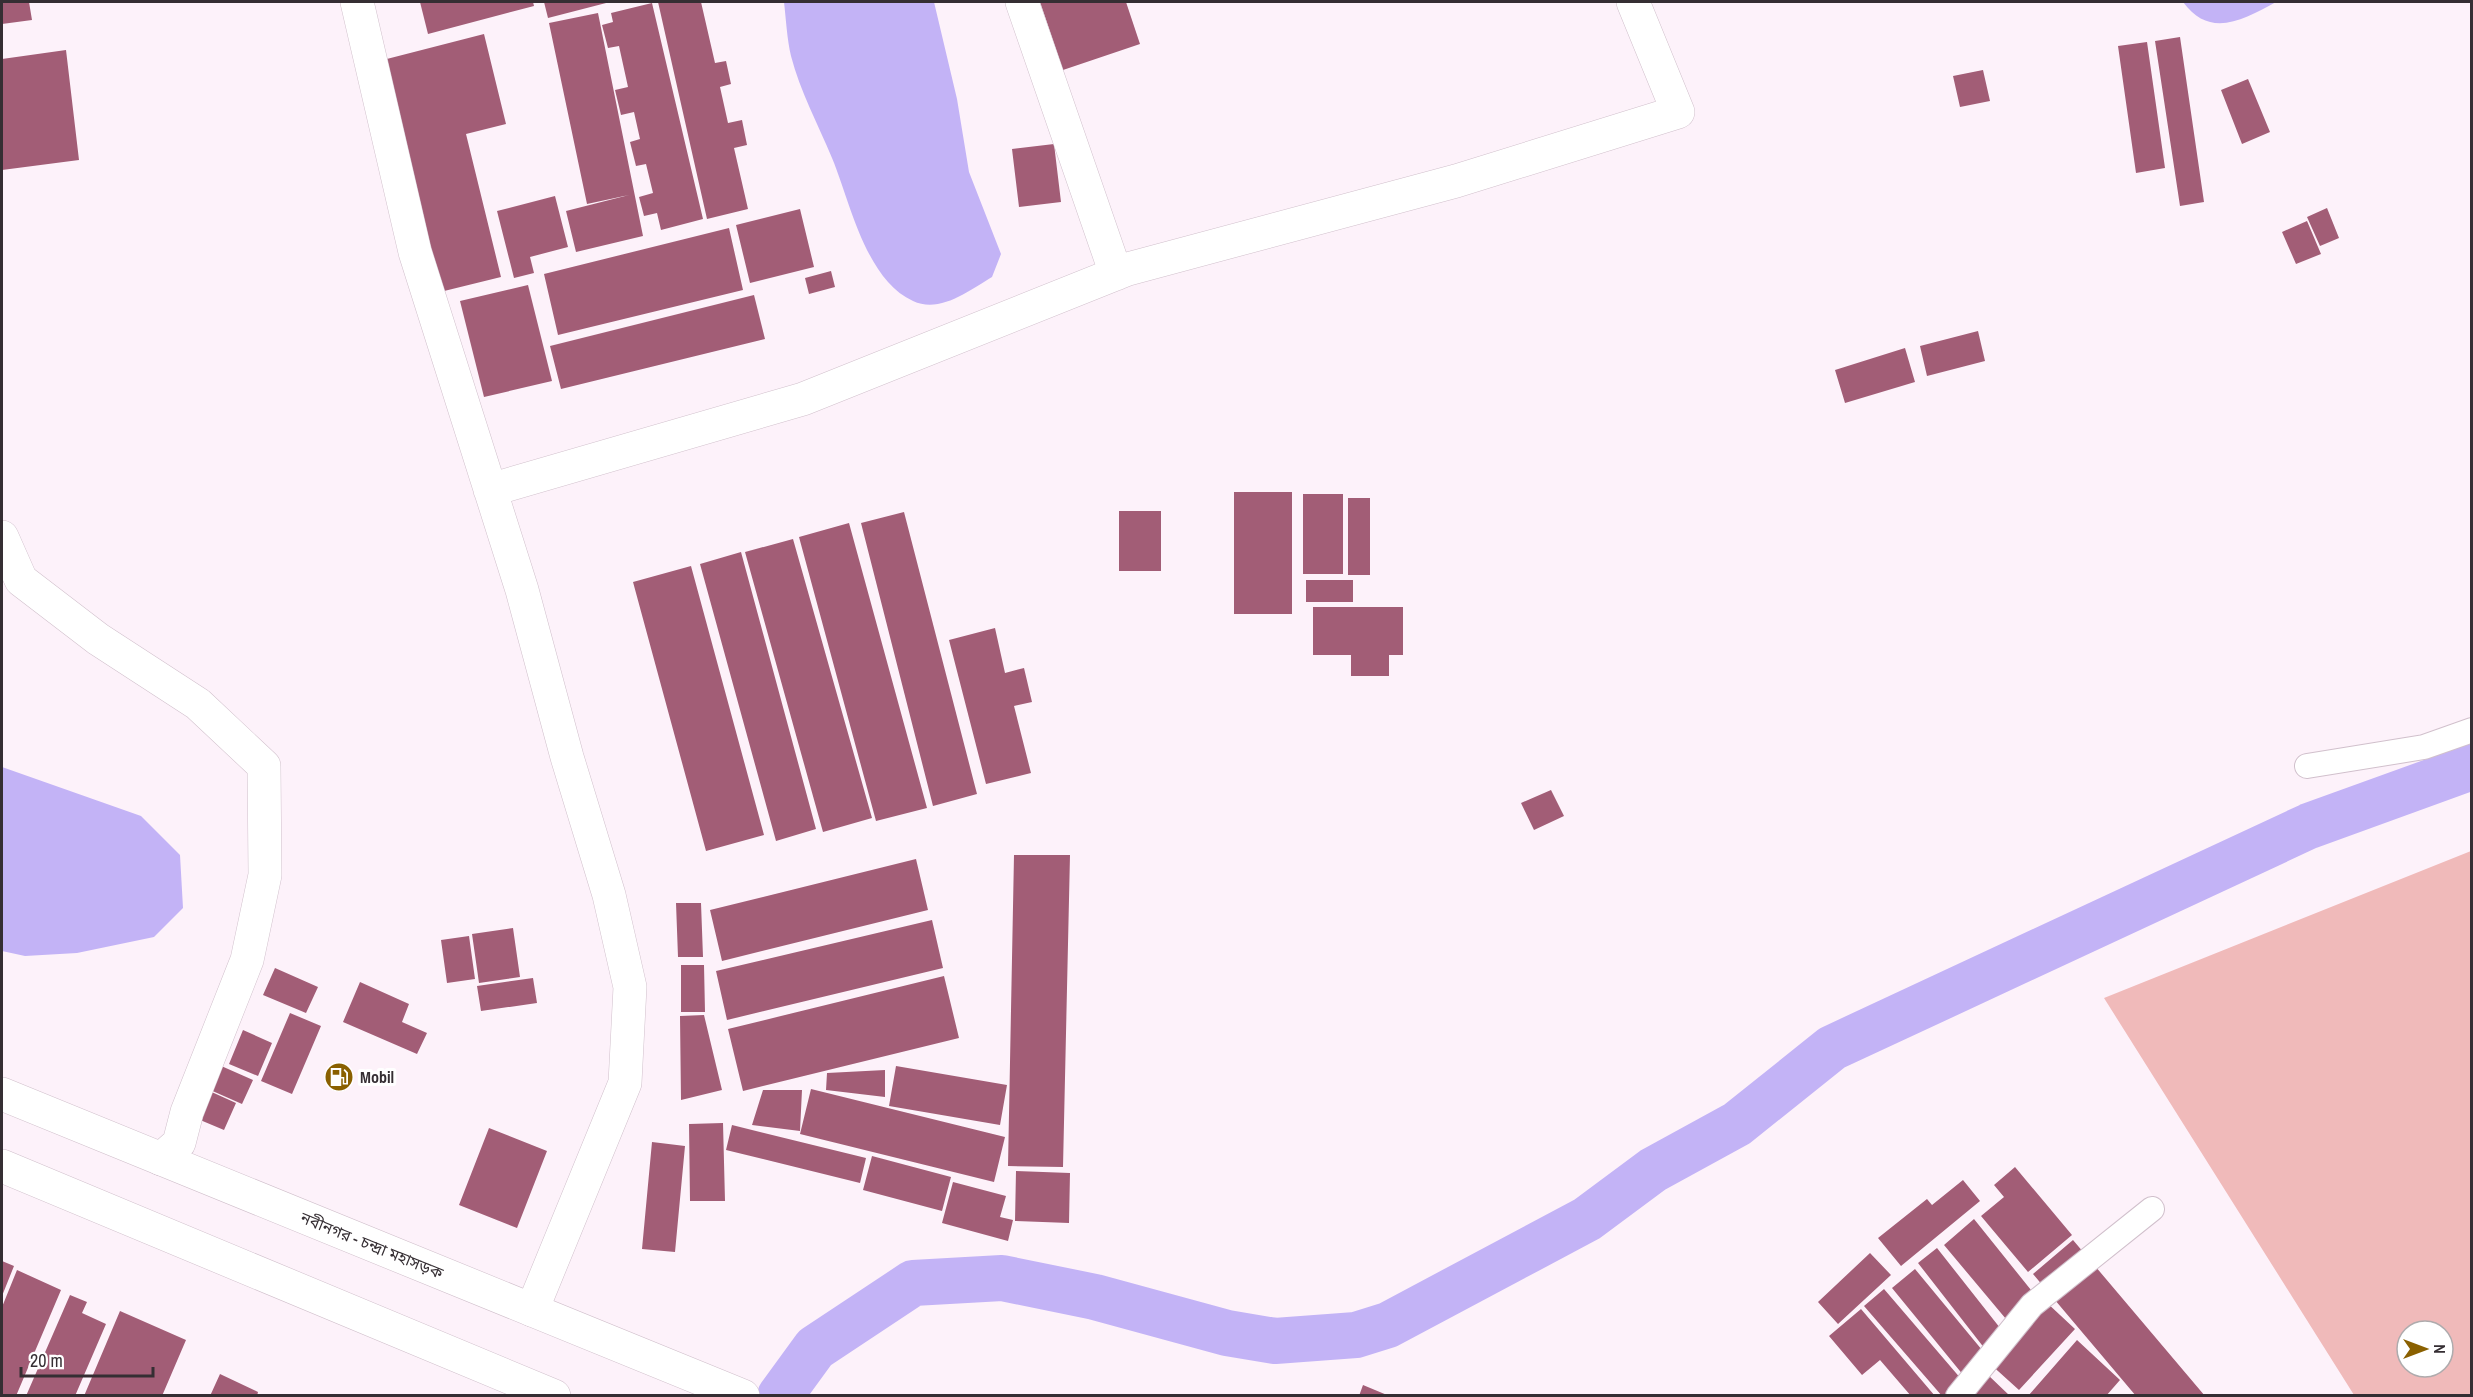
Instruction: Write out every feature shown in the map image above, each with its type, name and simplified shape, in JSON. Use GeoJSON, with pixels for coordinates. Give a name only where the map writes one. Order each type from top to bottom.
{"type":"FeatureCollection","features":[{"type":"Feature","properties":{"kind":"main road"},"geometry":{"type":"LineString","coordinates":[[357,2],[415,252],[490,490],[609,895],[630,987],[625,1083],[542,1314]]}},
{"type":"Feature","properties":{"kind":"main road"},"geometry":{"type":"LineString","coordinates":[[1022,2],[1116,274]]}},
{"type":"Feature","properties":{"kind":"main road"},"geometry":{"type":"LineString","coordinates":[[490,490],[803,399],[1116,274],[1456,181],[1678,112],[1633,2]]}},
{"type":"Feature","properties":{"kind":"main road"},"geometry":{"type":"LineString","coordinates":[[2,537],[21,580],[98,639],[198,704],[264,766],[265,875],[247,960],[188,1112],[179,1143],[161,1159]]}},
{"type":"Feature","properties":{"kind":"main road","name":"নবীনগর - চন্দ্রা মহাসড়ক"},"geometry":{"type":"LineString","coordinates":[[2,1094],[743,1395]]}},
{"type":"Feature","properties":{"kind":"main road"},"geometry":{"type":"LineString","coordinates":[[2,1166],[554,1395]]}},
{"type":"Feature","properties":{"kind":"lane"},"geometry":{"type":"LineString","coordinates":[[2307,766],[2424,747],[2472,730]]}},
{"type":"Feature","properties":{"kind":"lane"},"geometry":{"type":"LineString","coordinates":[[1958,1395],[2032,1305],[2152,1209]]}},
{"type":"Feature","properties":{"kind":"shaded area"},"geometry":{"type":"Polygon","coordinates":[[[784,2],[934,2],[957,99],[969,172],[1001,254],[992,277],[954,299],[934,305],[913,301],[896,290],[883,275],[861,237],[832,158],[799,82],[790,49],[784,2]]]}},
{"type":"Feature","properties":{"kind":"shaded area"},"geometry":{"type":"Polygon","coordinates":[[[2183,2],[2276,2],[2239,20],[2216,23],[2204,20],[2193,13],[2183,2]]]}},
{"type":"Feature","properties":{"kind":"shaded area"},"geometry":{"type":"Polygon","coordinates":[[[2,767],[141,816],[180,855],[183,908],[154,937],[77,953],[25,956],[2,951],[2,767]]]}},
{"type":"Feature","properties":{"kind":"shaded area"},"geometry":{"type":"Polygon","coordinates":[[[2471,851],[2471,1395],[2354,1395],[2104,998],[2471,851]]]}},
{"type":"Feature","properties":{"kind":"building"},"geometry":{"type":"Polygon","coordinates":[[[2,2],[29,2],[32,20],[2,24],[2,2]]]}},
{"type":"Feature","properties":{"kind":"building"},"geometry":{"type":"Polygon","coordinates":[[[420,2],[533,2],[534,6],[428,34],[420,2]]]}},
{"type":"Feature","properties":{"kind":"building"},"geometry":{"type":"Polygon","coordinates":[[[544,2],[610,2],[548,18],[544,2]]]}},
{"type":"Feature","properties":{"kind":"building"},"geometry":{"type":"Polygon","coordinates":[[[658,2],[701,2],[715,63],[726,61],[731,84],[720,87],[728,123],[742,120],[747,145],[734,148],[748,209],[707,219],[658,2]]]}},
{"type":"Feature","properties":{"kind":"building"},"geometry":{"type":"Polygon","coordinates":[[[1040,2],[1126,2],[1140,44],[1063,70],[1040,2]]]}},
{"type":"Feature","properties":{"kind":"building"},"geometry":{"type":"Polygon","coordinates":[[[652,3],[703,219],[661,230],[657,213],[644,216],[639,197],[653,193],[646,164],[636,166],[630,142],[640,139],[634,112],[621,115],[615,90],[628,87],[619,46],[608,48],[602,25],[613,22],[611,13],[652,3]]]}},
{"type":"Feature","properties":{"kind":"building"},"geometry":{"type":"Polygon","coordinates":[[[598,13],[643,236],[576,252],[566,211],[629,195],[587,204],[549,23],[598,13]]]}},
{"type":"Feature","properties":{"kind":"building"},"geometry":{"type":"Polygon","coordinates":[[[484,34],[506,124],[466,134],[501,277],[436,293],[379,61],[484,34]]]}},
{"type":"Feature","properties":{"kind":"building"},"geometry":{"type":"Polygon","coordinates":[[[2180,37],[2204,202],[2180,206],[2155,41],[2180,37]]]}},
{"type":"Feature","properties":{"kind":"building"},"geometry":{"type":"Polygon","coordinates":[[[2147,42],[2165,168],[2136,173],[2118,46],[2147,42]]]}},
{"type":"Feature","properties":{"kind":"building"},"geometry":{"type":"Polygon","coordinates":[[[66,50],[79,160],[2,170],[2,59],[66,50]]]}},
{"type":"Feature","properties":{"kind":"building"},"geometry":{"type":"Polygon","coordinates":[[[1983,70],[1990,101],[1960,107],[1953,76],[1983,70]]]}},
{"type":"Feature","properties":{"kind":"building"},"geometry":{"type":"Polygon","coordinates":[[[2248,79],[2270,132],[2242,144],[2221,90],[2248,79]]]}},
{"type":"Feature","properties":{"kind":"building"},"geometry":{"type":"Polygon","coordinates":[[[1054,144],[1061,202],[1019,207],[1012,149],[1054,144]]]}},
{"type":"Feature","properties":{"kind":"building"},"geometry":{"type":"Polygon","coordinates":[[[555,196],[568,247],[530,257],[534,273],[514,278],[497,211],[555,196]]]}},
{"type":"Feature","properties":{"kind":"building"},"geometry":{"type":"Polygon","coordinates":[[[2327,208],[2339,238],[2320,246],[2307,217],[2327,208]]]}},
{"type":"Feature","properties":{"kind":"building"},"geometry":{"type":"Polygon","coordinates":[[[800,209],[814,267],[750,283],[736,225],[800,209]]]}},
{"type":"Feature","properties":{"kind":"building"},"geometry":{"type":"Polygon","coordinates":[[[2307,221],[2321,254],[2296,264],[2282,232],[2307,221]]]}},
{"type":"Feature","properties":{"kind":"building"},"geometry":{"type":"Polygon","coordinates":[[[729,228],[743,290],[558,335],[544,274],[729,228]]]}},
{"type":"Feature","properties":{"kind":"building"},"geometry":{"type":"Polygon","coordinates":[[[831,271],[835,287],[809,294],[805,278],[831,271]]]}},
{"type":"Feature","properties":{"kind":"building"},"geometry":{"type":"Polygon","coordinates":[[[528,285],[552,381],[484,397],[460,301],[528,285]]]}},
{"type":"Feature","properties":{"kind":"building"},"geometry":{"type":"Polygon","coordinates":[[[754,295],[765,339],[561,389],[550,346],[754,295]]]}},
{"type":"Feature","properties":{"kind":"building"},"geometry":{"type":"Polygon","coordinates":[[[1978,331],[1985,361],[1927,376],[1920,346],[1978,331]]]}},
{"type":"Feature","properties":{"kind":"building"},"geometry":{"type":"Polygon","coordinates":[[[1905,348],[1915,382],[1845,403],[1835,370],[1905,348]]]}},
{"type":"Feature","properties":{"kind":"building"},"geometry":{"type":"Polygon","coordinates":[[[1234,492],[1292,492],[1292,614],[1234,614],[1234,492]]]}},
{"type":"Feature","properties":{"kind":"building"},"geometry":{"type":"Polygon","coordinates":[[[1303,494],[1343,494],[1343,574],[1303,574],[1303,494]]]}},
{"type":"Feature","properties":{"kind":"building"},"geometry":{"type":"Polygon","coordinates":[[[1348,498],[1370,498],[1370,575],[1348,575],[1348,498]]]}},
{"type":"Feature","properties":{"kind":"building"},"geometry":{"type":"Polygon","coordinates":[[[1119,511],[1161,511],[1161,571],[1119,571],[1119,511]]]}},
{"type":"Feature","properties":{"kind":"building"},"geometry":{"type":"Polygon","coordinates":[[[904,512],[977,794],[933,806],[861,523],[904,512]]]}},
{"type":"Feature","properties":{"kind":"building"},"geometry":{"type":"Polygon","coordinates":[[[849,523],[927,808],[876,821],[799,537],[849,523]]]}},
{"type":"Feature","properties":{"kind":"building"},"geometry":{"type":"Polygon","coordinates":[[[793,539],[872,818],[823,832],[745,552],[793,539]]]}},
{"type":"Feature","properties":{"kind":"building"},"geometry":{"type":"Polygon","coordinates":[[[741,552],[816,829],[776,841],[700,564],[741,552]]]}},
{"type":"Feature","properties":{"kind":"building"},"geometry":{"type":"Polygon","coordinates":[[[691,566],[764,835],[706,851],[633,582],[691,566]]]}},
{"type":"Feature","properties":{"kind":"building"},"geometry":{"type":"Polygon","coordinates":[[[1306,580],[1353,580],[1353,602],[1306,602],[1306,580]]]}},
{"type":"Feature","properties":{"kind":"building"},"geometry":{"type":"Polygon","coordinates":[[[1313,607],[1403,607],[1403,655],[1389,655],[1389,676],[1351,676],[1351,655],[1313,655],[1313,607]]]}},
{"type":"Feature","properties":{"kind":"building"},"geometry":{"type":"Polygon","coordinates":[[[995,628],[1005,673],[1024,668],[1032,702],[1014,706],[1031,773],[986,784],[949,640],[995,628]]]}},
{"type":"Feature","properties":{"kind":"building"},"geometry":{"type":"Polygon","coordinates":[[[1551,790],[1564,816],[1534,830],[1521,803],[1551,790]]]}},
{"type":"Feature","properties":{"kind":"building"},"geometry":{"type":"Polygon","coordinates":[[[1014,855],[1070,855],[1063,1167],[1008,1166],[1014,855]]]}},
{"type":"Feature","properties":{"kind":"building"},"geometry":{"type":"Polygon","coordinates":[[[916,859],[928,910],[722,961],[710,910],[916,859]]]}},
{"type":"Feature","properties":{"kind":"building"},"geometry":{"type":"Polygon","coordinates":[[[676,903],[701,903],[703,957],[678,957],[676,903]]]}},
{"type":"Feature","properties":{"kind":"building"},"geometry":{"type":"Polygon","coordinates":[[[932,920],[943,968],[727,1020],[716,971],[932,920]]]}},
{"type":"Feature","properties":{"kind":"building"},"geometry":{"type":"Polygon","coordinates":[[[513,928],[520,977],[479,983],[472,934],[513,928]]]}},
{"type":"Feature","properties":{"kind":"building"},"geometry":{"type":"Polygon","coordinates":[[[469,936],[475,979],[447,983],[441,940],[469,936]]]}},
{"type":"Feature","properties":{"kind":"building"},"geometry":{"type":"Polygon","coordinates":[[[681,965],[704,965],[705,1012],[681,1012],[681,965]]]}},
{"type":"Feature","properties":{"kind":"building"},"geometry":{"type":"Polygon","coordinates":[[[275,968],[318,987],[306,1013],[263,995],[275,968]]]}},
{"type":"Feature","properties":{"kind":"building"},"geometry":{"type":"Polygon","coordinates":[[[944,976],[959,1038],[743,1091],[728,1029],[944,976]]]}},
{"type":"Feature","properties":{"kind":"building"},"geometry":{"type":"Polygon","coordinates":[[[533,978],[537,1003],[481,1011],[477,986],[533,978]]]}},
{"type":"Feature","properties":{"kind":"building"},"geometry":{"type":"Polygon","coordinates":[[[360,982],[409,1004],[402,1022],[427,1033],[417,1054],[343,1022],[360,982]]]}},
{"type":"Feature","properties":{"kind":"building"},"geometry":{"type":"Polygon","coordinates":[[[290,1013],[321,1026],[292,1094],[261,1081],[290,1013]]]}},
{"type":"Feature","properties":{"kind":"building"},"geometry":{"type":"Polygon","coordinates":[[[704,1015],[722,1090],[681,1100],[680,1016],[704,1015]]]}},
{"type":"Feature","properties":{"kind":"building"},"geometry":{"type":"Polygon","coordinates":[[[243,1030],[272,1043],[258,1076],[229,1064],[243,1030]]]}},
{"type":"Feature","properties":{"kind":"building"},"geometry":{"type":"Polygon","coordinates":[[[219,1065],[253,1080],[242,1104],[208,1089],[219,1065]]]}},
{"type":"Feature","properties":{"kind":"building"},"geometry":{"type":"Polygon","coordinates":[[[896,1066],[1007,1085],[1000,1125],[889,1106],[896,1066]]]}},
{"type":"Feature","properties":{"kind":"building"},"geometry":{"type":"Polygon","coordinates":[[[885,1070],[885,1097],[826,1090],[827,1073],[885,1070]]]}},
{"type":"Feature","properties":{"kind":"building"},"geometry":{"type":"Polygon","coordinates":[[[205,1089],[236,1103],[224,1130],[193,1117],[205,1089]]]}},
{"type":"Feature","properties":{"kind":"building"},"geometry":{"type":"Polygon","coordinates":[[[811,1089],[1005,1137],[994,1182],[800,1134],[811,1089]]]}},
{"type":"Feature","properties":{"kind":"building"},"geometry":{"type":"Polygon","coordinates":[[[763,1090],[802,1090],[800,1131],[752,1125],[763,1090]]]}},
{"type":"Feature","properties":{"kind":"building"},"geometry":{"type":"Polygon","coordinates":[[[723,1123],[725,1201],[690,1201],[689,1124],[723,1123]]]}},
{"type":"Feature","properties":{"kind":"building"},"geometry":{"type":"Polygon","coordinates":[[[732,1125],[866,1158],[860,1183],[726,1150],[732,1125]]]}},
{"type":"Feature","properties":{"kind":"building"},"geometry":{"type":"Polygon","coordinates":[[[489,1128],[547,1151],[517,1228],[459,1205],[489,1128]]]}},
{"type":"Feature","properties":{"kind":"building"},"geometry":{"type":"Polygon","coordinates":[[[652,1142],[685,1146],[675,1252],[642,1249],[652,1142]]]}},
{"type":"Feature","properties":{"kind":"building"},"geometry":{"type":"Polygon","coordinates":[[[872,1156],[951,1177],[942,1211],[863,1190],[872,1156]]]}},
{"type":"Feature","properties":{"kind":"building"},"geometry":{"type":"Polygon","coordinates":[[[2015,1167],[2072,1235],[2028,1272],[1981,1216],[2004,1197],[1994,1185],[2015,1167]]]}},
{"type":"Feature","properties":{"kind":"building"},"geometry":{"type":"Polygon","coordinates":[[[1016,1171],[1070,1173],[1069,1223],[1015,1221],[1016,1171]]]}},
{"type":"Feature","properties":{"kind":"building"},"geometry":{"type":"Polygon","coordinates":[[[1963,1180],[1980,1201],[1901,1266],[1878,1238],[1927,1199],[1932,1205],[1963,1180]]]}},
{"type":"Feature","properties":{"kind":"building"},"geometry":{"type":"Polygon","coordinates":[[[953,1182],[1006,1196],[1000,1217],[1013,1220],[1008,1241],[942,1223],[953,1182]]]}},
{"type":"Feature","properties":{"kind":"building"},"geometry":{"type":"Polygon","coordinates":[[[1974,1219],[2035,1295],[2006,1319],[1944,1245],[1974,1219]]]}},
{"type":"Feature","properties":{"kind":"building"},"geometry":{"type":"Polygon","coordinates":[[[2073,1240],[2205,1396],[2136,1396],[2033,1274],[2073,1240]]]}},
{"type":"Feature","properties":{"kind":"building"},"geometry":{"type":"Polygon","coordinates":[[[1937,1248],[2004,1333],[1985,1349],[1918,1263],[1937,1248]]]}},
{"type":"Feature","properties":{"kind":"building"},"geometry":{"type":"Polygon","coordinates":[[[1870,1253],[1891,1275],[1838,1324],[1818,1302],[1870,1253]]]}},
{"type":"Feature","properties":{"kind":"building"},"geometry":{"type":"Polygon","coordinates":[[[2,1261],[14,1266],[2,1296],[2,1261]]]}},
{"type":"Feature","properties":{"kind":"building"},"geometry":{"type":"Polygon","coordinates":[[[1915,1269],[1987,1356],[1964,1376],[1892,1288],[1915,1269]]]}},
{"type":"Feature","properties":{"kind":"building"},"geometry":{"type":"Polygon","coordinates":[[[17,1270],[61,1290],[16,1396],[2,1396],[2,1307],[17,1270]]]}},
{"type":"Feature","properties":{"kind":"building"},"geometry":{"type":"Polygon","coordinates":[[[1884,1289],[1962,1380],[1945,1396],[1942,1396],[1864,1306],[1884,1289]]]}},
{"type":"Feature","properties":{"kind":"building"},"geometry":{"type":"Polygon","coordinates":[[[70,1295],[87,1302],[82,1313],[106,1324],[75,1396],[26,1396],[70,1295]]]}},
{"type":"Feature","properties":{"kind":"building"},"geometry":{"type":"Polygon","coordinates":[[[2045,1301],[2075,1329],[2019,1390],[1988,1362],[2045,1301]]]}},
{"type":"Feature","properties":{"kind":"building"},"geometry":{"type":"Polygon","coordinates":[[[1861,1309],[1935,1396],[1911,1396],[1880,1360],[1862,1375],[1829,1336],[1861,1309]]]}},
{"type":"Feature","properties":{"kind":"building"},"geometry":{"type":"Polygon","coordinates":[[[120,1311],[186,1340],[162,1396],[84,1396],[120,1311]]]}},
{"type":"Feature","properties":{"kind":"building"},"geometry":{"type":"Polygon","coordinates":[[[2077,1340],[2120,1380],[2106,1396],[2028,1396],[2077,1340]]]}},
{"type":"Feature","properties":{"kind":"building"},"geometry":{"type":"Polygon","coordinates":[[[220,1374],[258,1392],[257,1396],[210,1396],[220,1374]]]}},
{"type":"Feature","properties":{"kind":"building"},"geometry":{"type":"Polygon","coordinates":[[[1987,1374],[2010,1396],[1968,1396],[1987,1374]]]}},
{"type":"Feature","properties":{"kind":"building"},"geometry":{"type":"Polygon","coordinates":[[[1363,1385],[1387,1395],[1387,1396],[1359,1396],[1363,1385]]]}},
{"type":"Feature","properties":{"kind":"waterway"},"geometry":{"type":"LineString","coordinates":[[780,1396],[815,1348],[913,1283],[1002,1278],[1095,1297],[1227,1333],[1275,1341],[1356,1335],[1388,1325],[1587,1219],[1653,1170],[1737,1124],[1832,1048],[2309,826],[2472,767]]}},
{"type":"Feature","properties":{"kind":"place","name":"Mobil"},"geometry":{"type":"Point","coordinates":[339,1077]}}]}
